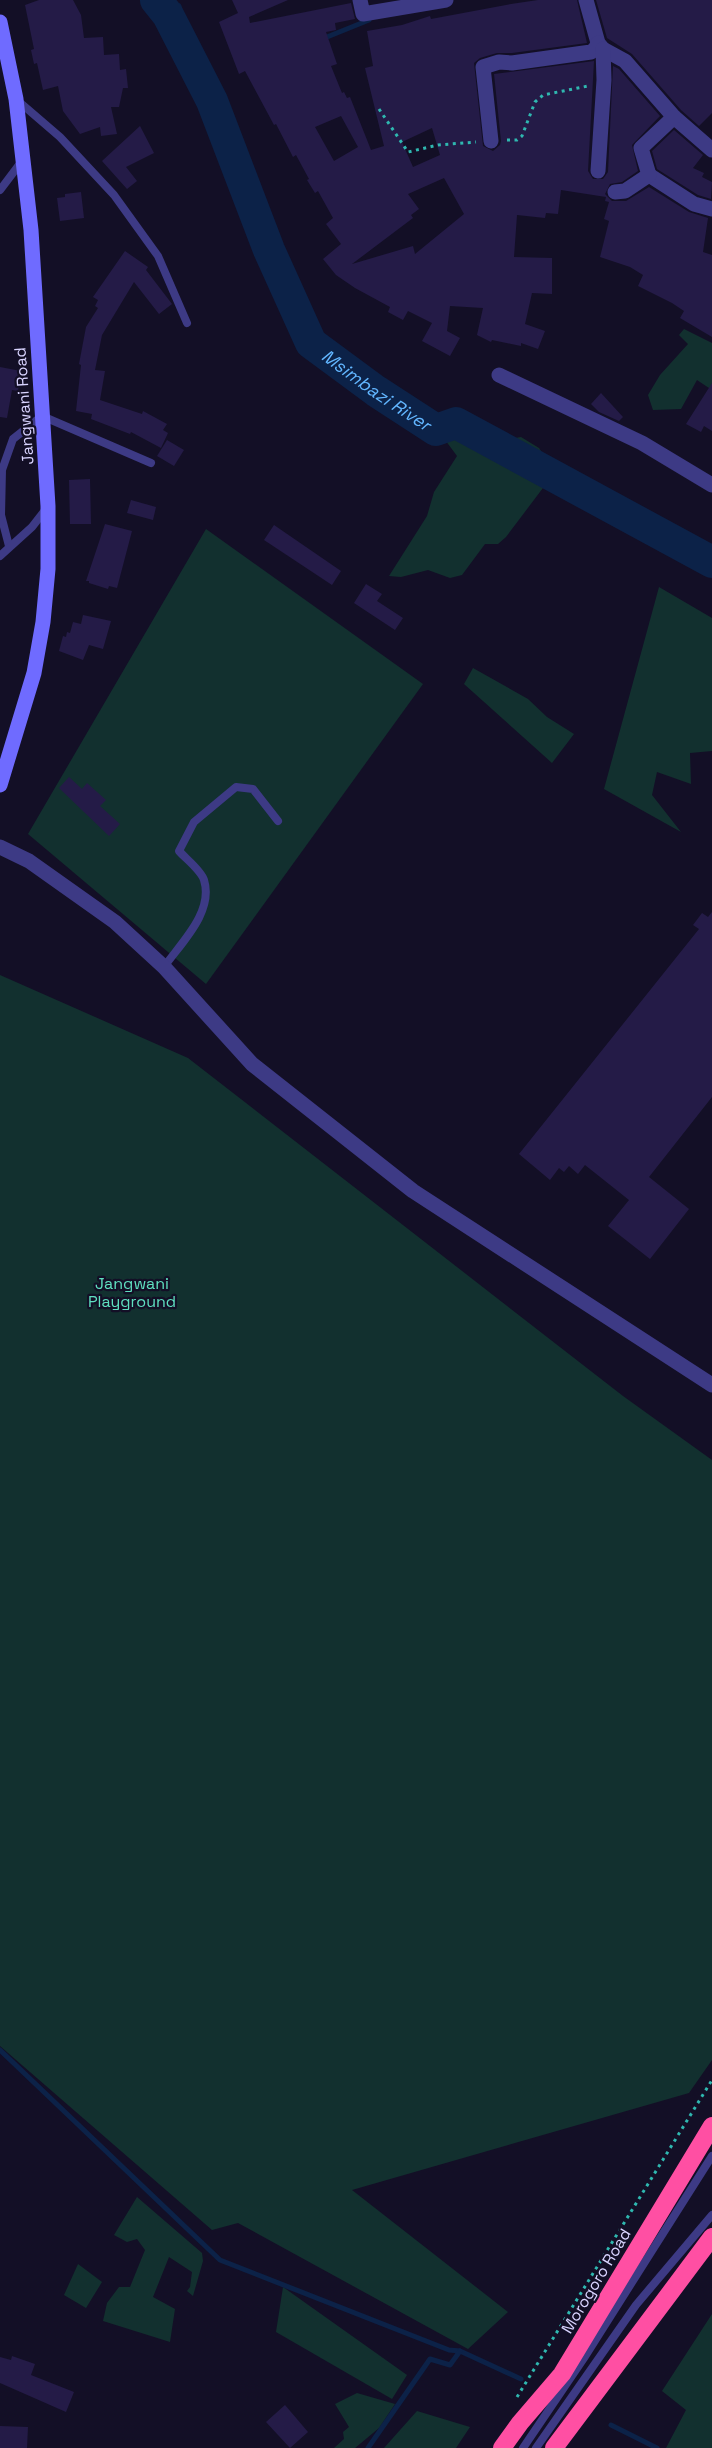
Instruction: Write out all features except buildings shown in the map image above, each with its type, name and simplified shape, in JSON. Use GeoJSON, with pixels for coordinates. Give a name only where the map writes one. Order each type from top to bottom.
{"type":"FeatureCollection","features":[{"type":"Feature","properties":{"kind":"highway","name":"Morogoro Road"},"geometry":{"type":"LineString","coordinates":[[502,2448],[562,2374],[712,2126]]}},
{"type":"Feature","properties":{"kind":"highway"},"geometry":{"type":"LineString","coordinates":[[556,2445],[712,2237]]}},
{"type":"Feature","properties":{"kind":"street"},"geometry":{"type":"LineString","coordinates":[[361,7],[446,0]]}},
{"type":"Feature","properties":{"kind":"street"},"geometry":{"type":"LineString","coordinates":[[586,0],[601,46],[604,80],[598,171]]}},
{"type":"Feature","properties":{"kind":"street","name":"Jangwani Road"},"geometry":{"type":"LineString","coordinates":[[0,22],[16,99],[31,230],[48,506],[48,569],[43,622],[34,673],[0,785]]}},
{"type":"Feature","properties":{"kind":"street"},"geometry":{"type":"LineString","coordinates":[[601,46],[625,61],[674,117],[712,150]]}},
{"type":"Feature","properties":{"kind":"street"},"geometry":{"type":"LineString","coordinates":[[491,141],[483,67],[499,62],[512,63],[591,52],[601,46]]}},
{"type":"Feature","properties":{"kind":"street"},"geometry":{"type":"LineString","coordinates":[[674,117],[641,148],[650,175],[694,204],[712,209]]}},
{"type":"Feature","properties":{"kind":"street"},"geometry":{"type":"LineString","coordinates":[[615,192],[625,191],[650,175]]}},
{"type":"Feature","properties":{"kind":"street"},"geometry":{"type":"LineString","coordinates":[[500,375],[642,443],[712,485]]}},
{"type":"Feature","properties":{"kind":"street"},"geometry":{"type":"LineString","coordinates":[[0,847],[28,861],[115,922],[164,967],[252,1064],[413,1191],[712,1385]]}},
{"type":"Feature","properties":{"kind":"lane"},"geometry":{"type":"LineString","coordinates":[[16,99],[60,137],[114,195],[158,256],[187,323]]}},
{"type":"Feature","properties":{"kind":"lane"},"geometry":{"type":"LineString","coordinates":[[0,190],[23,160]]}},
{"type":"Feature","properties":{"kind":"lane"},"geometry":{"type":"LineString","coordinates":[[9,546],[0,515],[3,471],[12,439],[42,416],[151,463]]}},
{"type":"Feature","properties":{"kind":"lane"},"geometry":{"type":"LineString","coordinates":[[0,556],[32,527],[48,506]]}},
{"type":"Feature","properties":{"kind":"lane"},"geometry":{"type":"LineString","coordinates":[[164,967],[201,916],[206,892],[204,878],[179,852],[194,822],[236,787],[253,789],[278,820]]}},
{"type":"Feature","properties":{"kind":"lane","name":"Morogoro Road"},"geometry":{"type":"LineString","coordinates":[[523,2448],[584,2358],[712,2156]]}},
{"type":"Feature","properties":{"kind":"lane"},"geometry":{"type":"LineString","coordinates":[[536,2448],[636,2305],[712,2215]]}},
{"type":"Feature","properties":{"kind":"path"},"geometry":{"type":"LineString","coordinates":[[513,2403],[712,2080]]}},
{"type":"Feature","properties":{"kind":"green space"},"geometry":{"type":"Polygon","coordinates":[[[684,329],[712,343],[712,390],[697,380],[681,409],[653,410],[648,395],[660,375],[688,344],[679,335],[684,329]]]}},
{"type":"Feature","properties":{"kind":"green space"},"geometry":{"type":"Polygon","coordinates":[[[454,428],[470,442],[487,449],[499,441],[521,437],[539,448],[555,472],[506,537],[498,544],[485,544],[462,575],[450,578],[428,570],[401,577],[389,576],[427,516],[434,492],[457,456],[440,433],[454,428]]]}},
{"type":"Feature","properties":{"kind":"green space"},"geometry":{"type":"Polygon","coordinates":[[[206,529],[423,684],[206,984],[28,834],[206,529]]]}},
{"type":"Feature","properties":{"kind":"green space"},"geometry":{"type":"Polygon","coordinates":[[[659,587],[712,618],[712,751],[690,753],[691,784],[657,772],[652,795],[681,832],[604,789],[659,587]]]}},
{"type":"Feature","properties":{"kind":"green space"},"geometry":{"type":"Polygon","coordinates":[[[473,668],[528,699],[547,717],[574,734],[552,763],[464,684],[473,668]]]}},
{"type":"Feature","properties":{"kind":"green space","name":"Jangwani Playground"},"geometry":{"type":"Polygon","coordinates":[[[0,975],[188,1058],[623,1396],[712,1460],[712,2060],[689,2093],[352,2190],[508,2312],[468,2349],[238,2223],[212,2230],[0,2046],[0,975]]]}},
{"type":"Feature","properties":{"kind":"green space"},"geometry":{"type":"Polygon","coordinates":[[[137,2197],[202,2253],[203,2261],[193,2296],[187,2291],[190,2287],[192,2272],[169,2257],[153,2297],[175,2309],[170,2342],[103,2321],[107,2303],[119,2287],[130,2287],[145,2250],[137,2239],[127,2242],[114,2235],[137,2197]]]}},
{"type":"Feature","properties":{"kind":"green space"},"geometry":{"type":"Polygon","coordinates":[[[78,2264],[102,2282],[86,2308],[64,2295],[78,2264]]]}},
{"type":"Feature","properties":{"kind":"green space"},"geometry":{"type":"Polygon","coordinates":[[[283,2287],[407,2375],[392,2399],[276,2332],[283,2287]]]}},
{"type":"Feature","properties":{"kind":"green space"},"geometry":{"type":"Polygon","coordinates":[[[712,2314],[712,2448],[666,2448],[686,2410],[662,2391],[712,2314]]]}},
{"type":"Feature","properties":{"kind":"green space"},"geometry":{"type":"Polygon","coordinates":[[[357,2393],[395,2404],[379,2428],[355,2448],[334,2448],[344,2439],[343,2432],[349,2427],[335,2404],[357,2393]]]}},
{"type":"Feature","properties":{"kind":"green space"},"geometry":{"type":"Polygon","coordinates":[[[417,2411],[470,2427],[456,2448],[384,2448],[417,2411]]]}},
{"type":"Feature","properties":{"kind":"waterway","name":"Msimbazi River"},"geometry":{"type":"LineString","coordinates":[[156,0],[168,15],[212,101],[269,250],[311,343],[376,391],[436,430],[456,423],[712,562]]}},
{"type":"Feature","properties":{"kind":"waterway"},"geometry":{"type":"LineString","coordinates":[[168,15],[179,6]]}},
{"type":"Feature","properties":{"kind":"waterway"},"geometry":{"type":"LineString","coordinates":[[322,39],[369,20]]}},
{"type":"Feature","properties":{"kind":"waterway"},"geometry":{"type":"LineString","coordinates":[[0,2050],[220,2260],[449,2350],[460,2351],[521,2379]]}},
{"type":"Feature","properties":{"kind":"waterway"},"geometry":{"type":"LineString","coordinates":[[368,2448],[430,2359],[450,2365],[460,2351]]}},
{"type":"Feature","properties":{"kind":"waterway"},"geometry":{"type":"LineString","coordinates":[[611,2425],[657,2448]]}}]}
